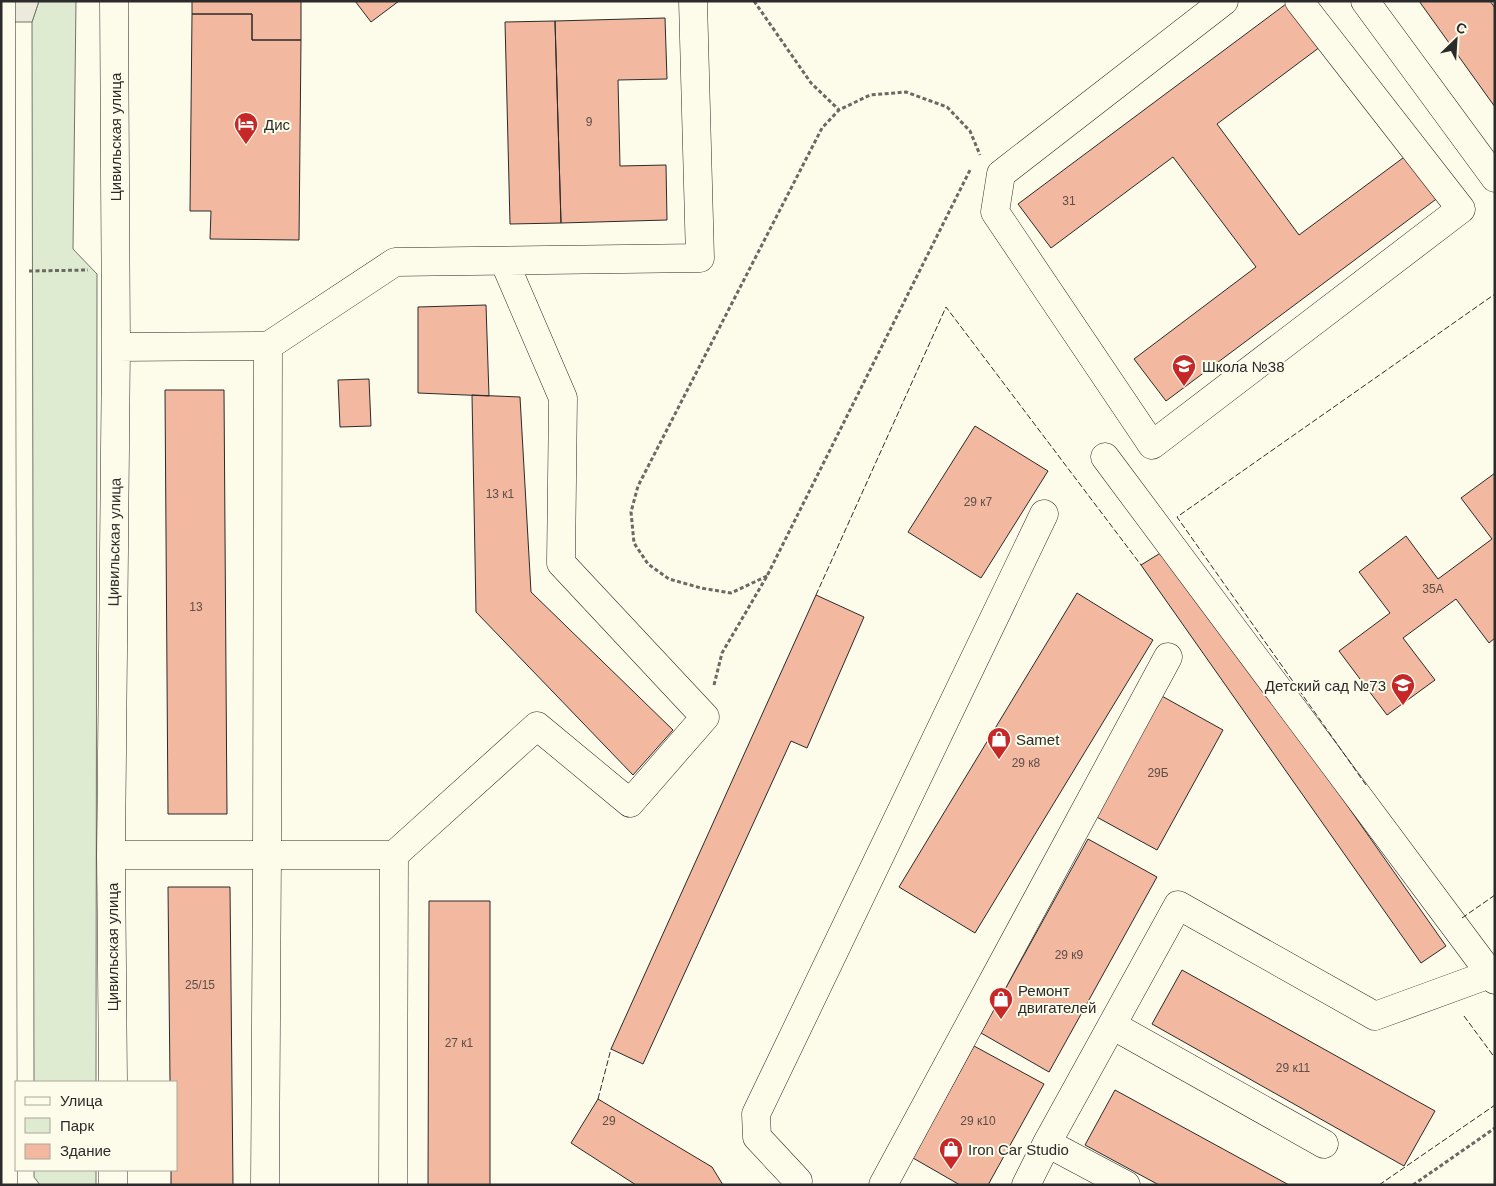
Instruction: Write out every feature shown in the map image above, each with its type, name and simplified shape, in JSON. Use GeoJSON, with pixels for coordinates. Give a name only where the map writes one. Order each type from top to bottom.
{"type":"FeatureCollection","features":[{"type":"Feature","properties":{"kind":"street"},"geometry":{"type":"LineString","coordinates":[[1,1],[3,1185]]}},
{"type":"Feature","properties":{"kind":"street","name":"Цивильская улица"},"geometry":{"type":"LineString","coordinates":[[112,1081],[111,854],[116,347],[114,1]]}},
{"type":"Feature","properties":{"kind":"street"},"geometry":{"type":"LineString","coordinates":[[116,347],[268,346],[395,262],[700,258],[693,1]]}},
{"type":"Feature","properties":{"kind":"street"},"geometry":{"type":"LineString","coordinates":[[1224,1],[1001,174],[995,212],[1152,445],[1461,209],[1299,1]]}},
{"type":"Feature","properties":{"kind":"street"},"geometry":{"type":"LineString","coordinates":[[1365,1],[1495,178]]}},
{"type":"Feature","properties":{"kind":"street"},"geometry":{"type":"LineString","coordinates":[[111,854],[394,855],[538,726],[630,803],[705,717],[561,563],[563,398],[504,261]]}},
{"type":"Feature","properties":{"kind":"street"},"geometry":{"type":"LineString","coordinates":[[265,1185],[268,346]]}},
{"type":"Feature","properties":{"kind":"street"},"geometry":{"type":"LineString","coordinates":[[1026,1185],[1047,1143],[1178,905],[1375,1016],[1493,975],[1105,457]]}},
{"type":"Feature","properties":{"kind":"street"},"geometry":{"type":"LineString","coordinates":[[800,1184],[757,1137],[756,1114],[1044,514]]}},
{"type":"Feature","properties":{"kind":"street"},"geometry":{"type":"LineString","coordinates":[[883,1185],[1168,657]]}},
{"type":"Feature","properties":{"kind":"street"},"geometry":{"type":"LineString","coordinates":[[393,1185],[394,855]]}},
{"type":"Feature","properties":{"kind":"street"},"geometry":{"type":"LineString","coordinates":[[1112,1025],[1324,1144]]}},
{"type":"Feature","properties":{"kind":"street"},"geometry":{"type":"LineString","coordinates":[[1047,1143],[1126,1185]]}},
{"type":"Feature","properties":{"kind":"street"},"geometry":{"type":"LineString","coordinates":[[113,1171],[113,1185]]}},
{"type":"Feature","properties":{"kind":"path"},"geometry":{"type":"LineString","coordinates":[[754,1],[811,84],[839,110]]}},
{"type":"Feature","properties":{"kind":"path"},"geometry":{"type":"LineString","coordinates":[[767,576],[731,592],[701,588],[669,579],[648,564],[634,543],[631,512],[638,486],[822,128],[839,110],[870,95],[906,92],[948,107],[970,131],[978,154]]}},
{"type":"Feature","properties":{"kind":"path"},"geometry":{"type":"LineString","coordinates":[[705,717],[722,653],[767,576],[974,163]]}},
{"type":"Feature","properties":{"kind":"path"},"geometry":{"type":"LineString","coordinates":[[2,271],[116,271]]}},
{"type":"Feature","properties":{"kind":"path"},"geometry":{"type":"LineString","coordinates":[[1413,1185],[1495,1128]]}},
{"type":"Feature","properties":{"kind":"green space"},"geometry":{"type":"Polygon","coordinates":[[[39,1],[76,1],[73,249],[97,274],[96,1081],[34,1081],[32,22],[39,1]]]}},
{"type":"Feature","properties":{"kind":"green space"},"geometry":{"type":"Polygon","coordinates":[[[34,1171],[96,1171],[96,1185],[40,1185],[34,1177],[34,1171]]]}},
{"type":"Feature","properties":{"kind":"shaded area"},"geometry":{"type":"Polygon","coordinates":[[[1,1],[39,1],[32,22],[1,22],[1,1]]]}},
{"type":"Feature","properties":{"kind":"building"},"geometry":{"type":"Polygon","coordinates":[[[192,1],[301,1],[301,40],[252,40],[252,14],[192,14],[192,1]]]}},
{"type":"Feature","properties":{"kind":"building"},"geometry":{"type":"Polygon","coordinates":[[[355,1],[399,1],[371,22],[355,1]]]}},
{"type":"Feature","properties":{"kind":"building"},"geometry":{"type":"Polygon","coordinates":[[[1290,1],[1324,44],[1217,124],[1299,235],[1407,155],[1439,197],[1166,401],[1134,359],[1256,267],[1173,157],[1051,248],[1018,204],[1290,1]]]}},
{"type":"Feature","properties":{"kind":"building"},"geometry":{"type":"Polygon","coordinates":[[[1419,1],[1490,1],[1495,8],[1495,107],[1419,1]]]}},
{"type":"Feature","properties":{"kind":"building","name":"Дис"},"geometry":{"type":"Polygon","coordinates":[[[192,14],[252,14],[252,40],[301,40],[299,240],[210,239],[211,211],[190,211],[192,14]]]}},
{"type":"Feature","properties":{"kind":"building"},"geometry":{"type":"Polygon","coordinates":[[[665,18],[667,79],[618,80],[620,166],[666,165],[667,220],[561,223],[555,21],[665,18]]]}},
{"type":"Feature","properties":{"kind":"building"},"geometry":{"type":"Polygon","coordinates":[[[555,21],[561,223],[510,224],[505,22],[555,21]]]}},
{"type":"Feature","properties":{"kind":"building"},"geometry":{"type":"Polygon","coordinates":[[[486,305],[489,396],[418,393],[418,307],[486,305]]]}},
{"type":"Feature","properties":{"kind":"building"},"geometry":{"type":"Polygon","coordinates":[[[369,379],[371,426],[340,427],[338,380],[369,379]]]}},
{"type":"Feature","properties":{"kind":"building"},"geometry":{"type":"Polygon","coordinates":[[[165,390],[224,390],[227,814],[168,814],[165,390]]]}},
{"type":"Feature","properties":{"kind":"building"},"geometry":{"type":"Polygon","coordinates":[[[472,395],[520,397],[531,592],[673,730],[633,775],[476,612],[472,395]]]}},
{"type":"Feature","properties":{"kind":"building"},"geometry":{"type":"Polygon","coordinates":[[[975,426],[1048,471],[981,578],[908,532],[975,426]]]}},
{"type":"Feature","properties":{"kind":"building"},"geometry":{"type":"Polygon","coordinates":[[[1495,473],[1495,638],[1489,643],[1456,599],[1403,638],[1435,680],[1387,715],[1339,651],[1390,613],[1359,572],[1406,536],[1438,579],[1492,539],[1461,498],[1495,473]]]}},
{"type":"Feature","properties":{"kind":"building"},"geometry":{"type":"Polygon","coordinates":[[[1167,549],[1446,946],[1421,963],[1141,565],[1167,549]]]}},
{"type":"Feature","properties":{"kind":"building"},"geometry":{"type":"Polygon","coordinates":[[[1077,593],[1153,640],[975,933],[899,887],[1077,593]]]}},
{"type":"Feature","properties":{"kind":"building"},"geometry":{"type":"Polygon","coordinates":[[[816,595],[864,617],[807,748],[791,741],[643,1064],[611,1049],[816,595]]]}},
{"type":"Feature","properties":{"kind":"building"},"geometry":{"type":"Polygon","coordinates":[[[1160,695],[1223,730],[1157,850],[1093,815],[1160,695]]]}},
{"type":"Feature","properties":{"kind":"building"},"geometry":{"type":"Polygon","coordinates":[[[1088,839],[1157,877],[1049,1072],[981,1033],[1088,839]]]}},
{"type":"Feature","properties":{"kind":"building"},"geometry":{"type":"Polygon","coordinates":[[[168,887],[230,887],[233,1185],[171,1185],[171,1171],[178,1171],[178,1081],[170,1081],[168,887]]]}},
{"type":"Feature","properties":{"kind":"building"},"geometry":{"type":"Polygon","coordinates":[[[429,901],[490,901],[490,1185],[428,1185],[429,901]]]}},
{"type":"Feature","properties":{"kind":"building"},"geometry":{"type":"Polygon","coordinates":[[[1182,970],[1435,1111],[1404,1166],[1152,1024],[1182,970]]]}},
{"type":"Feature","properties":{"kind":"building"},"geometry":{"type":"Polygon","coordinates":[[[974,1046],[1044,1084],[988,1185],[960,1185],[913,1158],[974,1046]]]}},
{"type":"Feature","properties":{"kind":"building"},"geometry":{"type":"Polygon","coordinates":[[[1115,1090],[1289,1185],[1159,1185],[1085,1145],[1115,1090]]]}},
{"type":"Feature","properties":{"kind":"building"},"geometry":{"type":"Polygon","coordinates":[[[598,1099],[712,1167],[723,1185],[636,1185],[571,1143],[598,1099]]]}},
{"type":"Feature","properties":{"kind":"fence"},"geometry":{"type":"LineString","coordinates":[[1366,785],[1177,517],[1495,294]]}},
{"type":"Feature","properties":{"kind":"fence"},"geometry":{"type":"LineString","coordinates":[[816,595],[946,307],[1141,565]]}},
{"type":"Feature","properties":{"kind":"fence"},"geometry":{"type":"LineString","coordinates":[[1462,918],[1495,895]]}},
{"type":"Feature","properties":{"kind":"fence"},"geometry":{"type":"LineString","coordinates":[[1464,1016],[1495,1058]]}},
{"type":"Feature","properties":{"kind":"fence"},"geometry":{"type":"LineString","coordinates":[[598,1099],[611,1049]]}},
{"type":"Feature","properties":{"kind":"fence"},"geometry":{"type":"LineString","coordinates":[[1379,1185],[1495,1105]]}},
{"type":"Feature","properties":{"kind":"place","name":"Дис"},"geometry":{"type":"Point","coordinates":[246,145]}},
{"type":"Feature","properties":{"kind":"place","name":"Школа №38"},"geometry":{"type":"Point","coordinates":[1184,387]}},
{"type":"Feature","properties":{"kind":"place","name":"Детский сад №73"},"geometry":{"type":"Point","coordinates":[1403,706]}},
{"type":"Feature","properties":{"kind":"place","name":"Samet"},"geometry":{"type":"Point","coordinates":[999,760]}},
{"type":"Feature","properties":{"kind":"place","name":"Ремонт двигателей"},"geometry":{"type":"Point","coordinates":[1001,1020]}},
{"type":"Feature","properties":{"kind":"place","name":"Iron Car Studio"},"geometry":{"type":"Point","coordinates":[951,1170]}}]}
